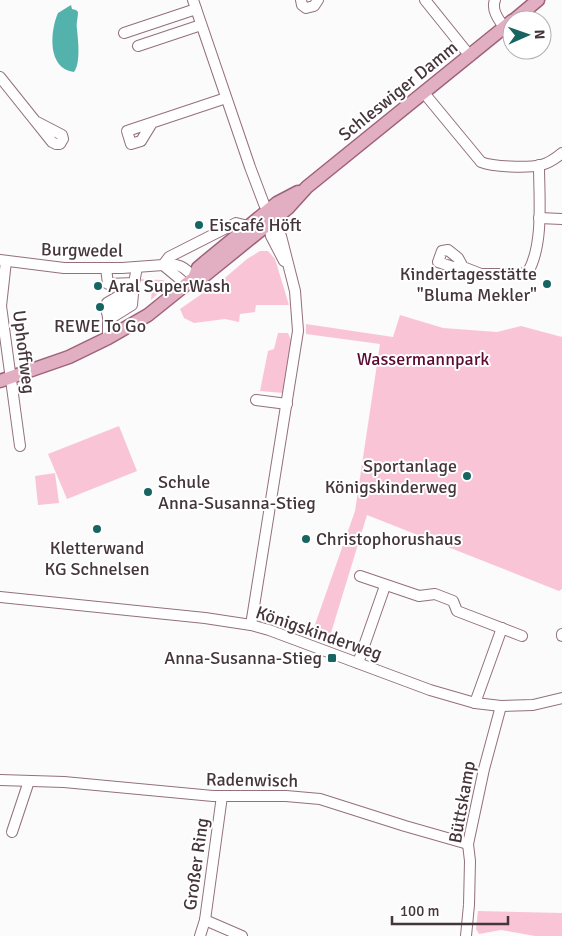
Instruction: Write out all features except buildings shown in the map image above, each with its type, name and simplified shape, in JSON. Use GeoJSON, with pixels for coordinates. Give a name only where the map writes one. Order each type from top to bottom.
{"type":"FeatureCollection","features":[{"type":"Feature","properties":{"kind":"main road","name":"Schleswiger Damm"},"geometry":{"type":"LineString","coordinates":[[526,10],[538,0]]}},
{"type":"Feature","properties":{"kind":"main road","name":"Schleswiger Damm"},"geometry":{"type":"LineString","coordinates":[[5,380],[70,357],[108,338],[148,315],[190,281],[204,276],[270,219],[288,208],[307,187],[502,30]]}},
{"type":"Feature","properties":{"kind":"main road","name":"Schleswiger Damm"},"geometry":{"type":"LineString","coordinates":[[190,281],[198,268],[248,226],[270,219]]}},
{"type":"Feature","properties":{"kind":"street"},"geometry":{"type":"LineString","coordinates":[[301,0],[302,5],[306,8],[314,6],[318,0]]}},
{"type":"Feature","properties":{"kind":"street"},"geometry":{"type":"LineString","coordinates":[[425,0],[470,56]]}},
{"type":"Feature","properties":{"kind":"street"},"geometry":{"type":"LineString","coordinates":[[494,0],[495,12],[502,17]]}},
{"type":"Feature","properties":{"kind":"street"},"geometry":{"type":"LineString","coordinates":[[124,33],[195,5],[250,167],[270,219],[271,236],[291,272],[297,307],[298,331],[251,625]]}},
{"type":"Feature","properties":{"kind":"street"},"geometry":{"type":"LineString","coordinates":[[138,46],[201,24]]}},
{"type":"Feature","properties":{"kind":"street"},"geometry":{"type":"LineString","coordinates":[[0,77],[37,122]]}},
{"type":"Feature","properties":{"kind":"street"},"geometry":{"type":"LineString","coordinates":[[424,93],[481,162],[489,166],[539,166],[550,162],[562,153]]}},
{"type":"Feature","properties":{"kind":"street"},"geometry":{"type":"LineString","coordinates":[[152,123],[226,98]]}},
{"type":"Feature","properties":{"kind":"street"},"geometry":{"type":"LineString","coordinates":[[463,267],[481,274],[520,274],[528,272],[538,238],[539,166]]}},
{"type":"Feature","properties":{"kind":"street"},"geometry":{"type":"LineString","coordinates":[[539,218],[562,219]]}},
{"type":"Feature","properties":{"kind":"street"},"geometry":{"type":"LineString","coordinates":[[163,265],[169,258],[236,222],[248,226]]}},
{"type":"Feature","properties":{"kind":"street","name":"Burgwedel"},"geometry":{"type":"LineString","coordinates":[[3,260],[55,268],[137,267],[172,263],[186,268],[190,281]]}},
{"type":"Feature","properties":{"kind":"street","name":"Uphoffweg"},"geometry":{"type":"LineString","coordinates":[[3,260],[1,306],[5,380],[20,446]]}},
{"type":"Feature","properties":{"kind":"street"},"geometry":{"type":"LineString","coordinates":[[108,316],[132,306],[137,267]]}},
{"type":"Feature","properties":{"kind":"street"},"geometry":{"type":"LineString","coordinates":[[106,268],[108,284],[115,290],[133,289]]}},
{"type":"Feature","properties":{"kind":"street"},"geometry":{"type":"LineString","coordinates":[[108,338],[107,303],[115,290]]}},
{"type":"Feature","properties":{"kind":"street"},"geometry":{"type":"LineString","coordinates":[[256,400],[286,404]]}},
{"type":"Feature","properties":{"kind":"street"},"geometry":{"type":"LineString","coordinates":[[360,576],[419,596],[435,594],[453,601],[457,610],[522,636]]}},
{"type":"Feature","properties":{"kind":"street"},"geometry":{"type":"LineString","coordinates":[[358,663],[385,586]]}},
{"type":"Feature","properties":{"kind":"street","name":"Königskinderweg"},"geometry":{"type":"LineString","coordinates":[[0,597],[205,618],[251,625],[430,690],[475,703],[501,706],[533,705],[562,698]]}},
{"type":"Feature","properties":{"kind":"street"},"geometry":{"type":"LineString","coordinates":[[475,703],[502,628]]}},
{"type":"Feature","properties":{"kind":"street","name":"Büttskamp"},"geometry":{"type":"LineString","coordinates":[[466,936],[470,861],[468,844],[484,769],[501,706]]}},
{"type":"Feature","properties":{"kind":"street","name":"Radenwisch"},"geometry":{"type":"LineString","coordinates":[[0,780],[64,782],[222,796],[286,796],[320,799],[468,844]]}},
{"type":"Feature","properties":{"kind":"street"},"geometry":{"type":"LineString","coordinates":[[12,832],[29,781]]}},
{"type":"Feature","properties":{"kind":"street","name":"Großer Ring"},"geometry":{"type":"LineString","coordinates":[[200,936],[205,920],[222,796]]}},
{"type":"Feature","properties":{"kind":"street"},"geometry":{"type":"LineString","coordinates":[[205,920],[242,936]]}},
{"type":"Feature","properties":{"kind":"green space"},"geometry":{"type":"Polygon","coordinates":[[[260,251],[268,251],[275,259],[289,305],[256,305],[255,312],[240,314],[239,322],[225,319],[194,323],[184,318],[180,309],[260,251]]]}},
{"type":"Feature","properties":{"kind":"green space"},"geometry":{"type":"Polygon","coordinates":[[[138,279],[162,280],[165,281],[166,286],[151,300],[152,286],[144,286],[144,281],[138,281],[138,279]]]}},
{"type":"Feature","properties":{"kind":"green space","name":"Sportanlage Königskinderweg"},"geometry":{"type":"Polygon","coordinates":[[[400,315],[443,328],[497,332],[521,326],[562,337],[562,589],[559,591],[367,515],[330,636],[312,633],[355,511],[380,344],[306,334],[306,324],[393,337],[400,315]]]}},
{"type":"Feature","properties":{"kind":"green space"},"geometry":{"type":"Polygon","coordinates":[[[278,333],[288,333],[291,340],[283,393],[260,391],[268,351],[274,349],[278,333]]]}},
{"type":"Feature","properties":{"kind":"green space"},"geometry":{"type":"Polygon","coordinates":[[[119,426],[137,471],[67,499],[48,454],[119,426]]]}},
{"type":"Feature","properties":{"kind":"green space"},"geometry":{"type":"Polygon","coordinates":[[[55,473],[59,503],[38,505],[35,476],[55,473]]]}},
{"type":"Feature","properties":{"kind":"green space"},"geometry":{"type":"Polygon","coordinates":[[[478,911],[562,913],[562,936],[535,936],[501,930],[479,934],[476,929],[478,911]]]}},
{"type":"Feature","properties":{"kind":"water"},"geometry":{"type":"Polygon","coordinates":[[[71,5],[72,9],[78,12],[78,63],[74,72],[65,69],[59,64],[55,57],[52,39],[58,13],[71,5]]]}},
{"type":"Feature","properties":{"kind":"place","name":"Eiscafé Höft"},"geometry":{"type":"Point","coordinates":[199,225]}},
{"type":"Feature","properties":{"kind":"place","name":"Kindertagesstätte \"Bluma Mekler\""},"geometry":{"type":"Point","coordinates":[547,284]}},
{"type":"Feature","properties":{"kind":"place","name":"Aral SuperWash"},"geometry":{"type":"Point","coordinates":[98,286]}},
{"type":"Feature","properties":{"kind":"place","name":"REWE To Go"},"geometry":{"type":"Point","coordinates":[100,307]}},
{"type":"Feature","properties":{"kind":"place","name":"Sportanlage Königskinderweg"},"geometry":{"type":"Point","coordinates":[467,476]}},
{"type":"Feature","properties":{"kind":"place","name":"Schule Anna-Susanna-Stieg"},"geometry":{"type":"Point","coordinates":[148,492]}},
{"type":"Feature","properties":{"kind":"place","name":"Kletterwand KG Schnelsen"},"geometry":{"type":"Point","coordinates":[97,529]}},
{"type":"Feature","properties":{"kind":"place","name":"Christophorushaus"},"geometry":{"type":"Point","coordinates":[306,539]}},
{"type":"Feature","properties":{"kind":"place","name":"Anna-Susanna-Stieg"},"geometry":{"type":"Point","coordinates":[332,658]}},
{"type":"Feature","properties":{"kind":"park label","name":"Wassermannpark"},"geometry":{"type":"Point","coordinates":[423,359]}}]}
